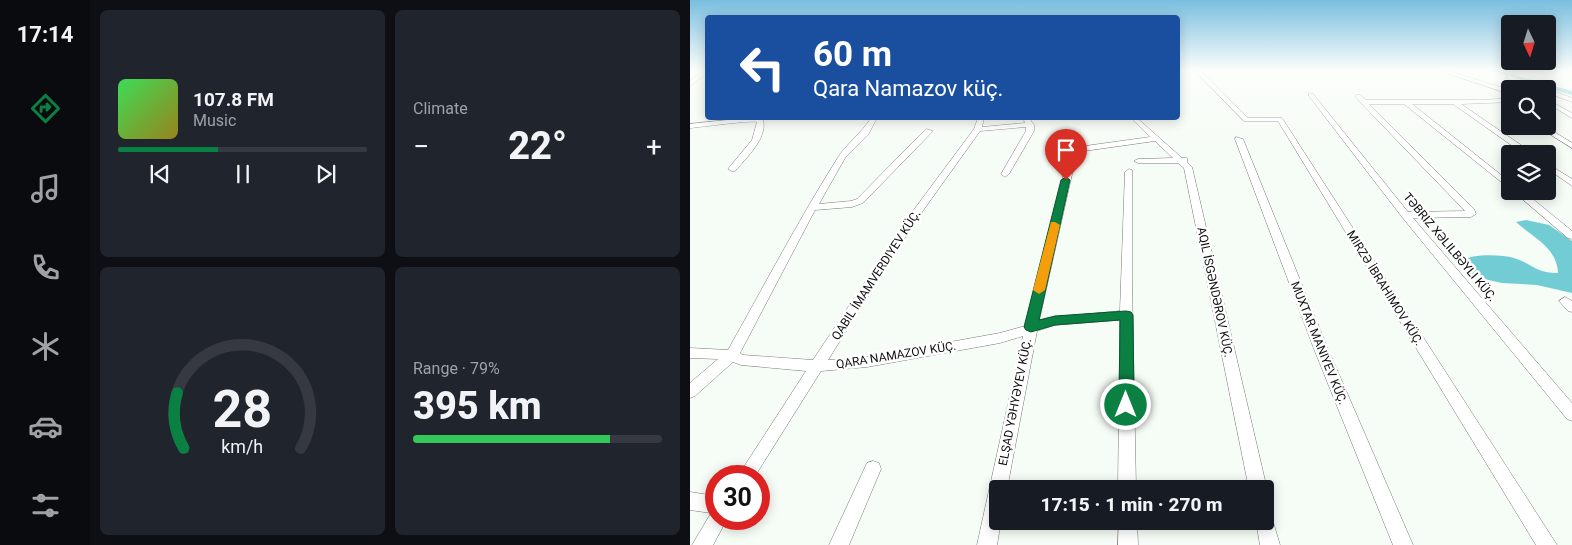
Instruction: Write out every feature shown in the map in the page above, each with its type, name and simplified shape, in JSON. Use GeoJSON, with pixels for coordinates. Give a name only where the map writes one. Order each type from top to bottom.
{"type":"FeatureCollection","features":[{"type":"Feature","properties":{"kind":"street","name":"MIRZƏ İBRAHIMOV KÜÇ."},"geometry":{"type":"LineString","coordinates":[[1221,95],[1243,118],[1251,120],[1280,119],[1547,545]]}},
{"type":"Feature","properties":{"kind":"street","name":"TƏBRIZ XƏLILBƏYLI KÜÇ."},"geometry":{"type":"LineString","coordinates":[[1311,95],[1406,216],[1572,414]]}},
{"type":"Feature","properties":{"kind":"street"},"geometry":{"type":"LineString","coordinates":[[1560,95],[1572,100]]}},
{"type":"Feature","properties":{"kind":"street"},"geometry":{"type":"LineString","coordinates":[[1406,216],[1471,214],[1469,209],[1361,99],[1406,102],[1501,101]]}},
{"type":"Feature","properties":{"kind":"street"},"geometry":{"type":"LineString","coordinates":[[1497,101],[1501,103]]}},
{"type":"Feature","properties":{"kind":"street"},"geometry":{"type":"LineString","coordinates":[[1406,102],[1501,179]]}},
{"type":"Feature","properties":{"kind":"street"},"geometry":{"type":"LineString","coordinates":[[1454,102],[1517,145]]}},
{"type":"Feature","properties":{"kind":"street"},"geometry":{"type":"LineString","coordinates":[[1556,107],[1572,116]]}},
{"type":"Feature","properties":{"kind":"street"},"geometry":{"type":"LineString","coordinates":[[690,126],[737,120]]}},
{"type":"Feature","properties":{"kind":"street"},"geometry":{"type":"LineString","coordinates":[[732,169],[748,149],[761,126],[762,121],[759,120]]}},
{"type":"Feature","properties":{"kind":"street"},"geometry":{"type":"LineString","coordinates":[[690,392],[732,355],[812,206],[842,157],[865,133],[873,120]]}},
{"type":"Feature","properties":{"kind":"street"},"geometry":{"type":"LineString","coordinates":[[980,120],[978,129],[1028,121],[1030,131],[1005,174]]}},
{"type":"Feature","properties":{"kind":"street"},"geometry":{"type":"LineString","coordinates":[[1136,120],[1184,160]]}},
{"type":"Feature","properties":{"kind":"street","name":"QABIL İMAMVERDIYEV KÜÇ."},"geometry":{"type":"LineString","coordinates":[[753,465],[907,225],[978,129]]}},
{"type":"Feature","properties":{"kind":"street"},"geometry":{"type":"LineString","coordinates":[[812,206],[852,204],[860,201],[929,131]]}},
{"type":"Feature","properties":{"kind":"street"},"geometry":{"type":"LineString","coordinates":[[1554,135],[1572,146]]}},
{"type":"Feature","properties":{"kind":"street","name":"ELŞAD YƏHYƏYEV KÜÇ."},"geometry":{"type":"LineString","coordinates":[[1000,480],[1031,327],[1075,146],[1157,138]]}},
{"type":"Feature","properties":{"kind":"street","name":"MUXTAR MANIYEV KÜÇ."},"geometry":{"type":"LineString","coordinates":[[1239,140],[1321,349],[1403,545]]}},
{"type":"Feature","properties":{"kind":"street"},"geometry":{"type":"LineString","coordinates":[[1138,161],[1184,160]]}},
{"type":"Feature","properties":{"kind":"street","name":"AQIL İSGƏNDƏROV KÜÇ."},"geometry":{"type":"LineString","coordinates":[[1184,160],[1188,166],[1256,480]]}},
{"type":"Feature","properties":{"kind":"street"},"geometry":{"type":"LineString","coordinates":[[1127,480],[1126,315],[1129,172]]}},
{"type":"Feature","properties":{"kind":"street"},"geometry":{"type":"LineString","coordinates":[[1556,172],[1572,183]]}},
{"type":"Feature","properties":{"kind":"street"},"geometry":{"type":"LineString","coordinates":[[1527,200],[1572,236]]}},
{"type":"Feature","properties":{"kind":"street","name":"QARA NAMAZOV KÜÇ."},"geometry":{"type":"LineString","coordinates":[[690,354],[732,355],[741,360],[817,366],[887,359],[1000,338],[1055,321],[1126,315]]}},
{"type":"Feature","properties":{"kind":"street"},"geometry":{"type":"LineString","coordinates":[[839,545],[872,469]]}},
{"type":"Feature","properties":{"kind":"street"},"geometry":{"type":"LineString","coordinates":[[690,501],[705,503]]}},
{"type":"Feature","properties":{"kind":"street"},"geometry":{"type":"LineString","coordinates":[[702,545],[711,530]]}},
{"type":"Feature","properties":{"kind":"street","name":"ELŞAD YƏHYƏYEV KÜÇ."},"geometry":{"type":"LineString","coordinates":[[986,545],[989,530]]}},
{"type":"Feature","properties":{"kind":"street"},"geometry":{"type":"LineString","coordinates":[[1128,530],[1128,545]]}},
{"type":"Feature","properties":{"kind":"street"},"geometry":{"type":"LineString","coordinates":[[1267,530],[1270,545]]}},
{"type":"Feature","properties":{"kind":"water"},"geometry":{"type":"Polygon","coordinates":[[[1526,220],[1549,225],[1572,241],[1572,293],[1537,285],[1502,283],[1471,276],[1460,261],[1486,255],[1501,256],[1520,260],[1544,272],[1558,273],[1557,264],[1549,250],[1516,222],[1526,220]]]}},
{"type":"Feature","properties":{"kind":"slow traffic"},"geometry":{"type":"LineString","coordinates":[[1039,290],[1055,225]]}},
{"type":"Feature","properties":{"kind":"route"},"geometry":{"type":"LineString","coordinates":[[1066,180],[1031,327],[1055,321],[1126,315],[1126,405]]}}]}
